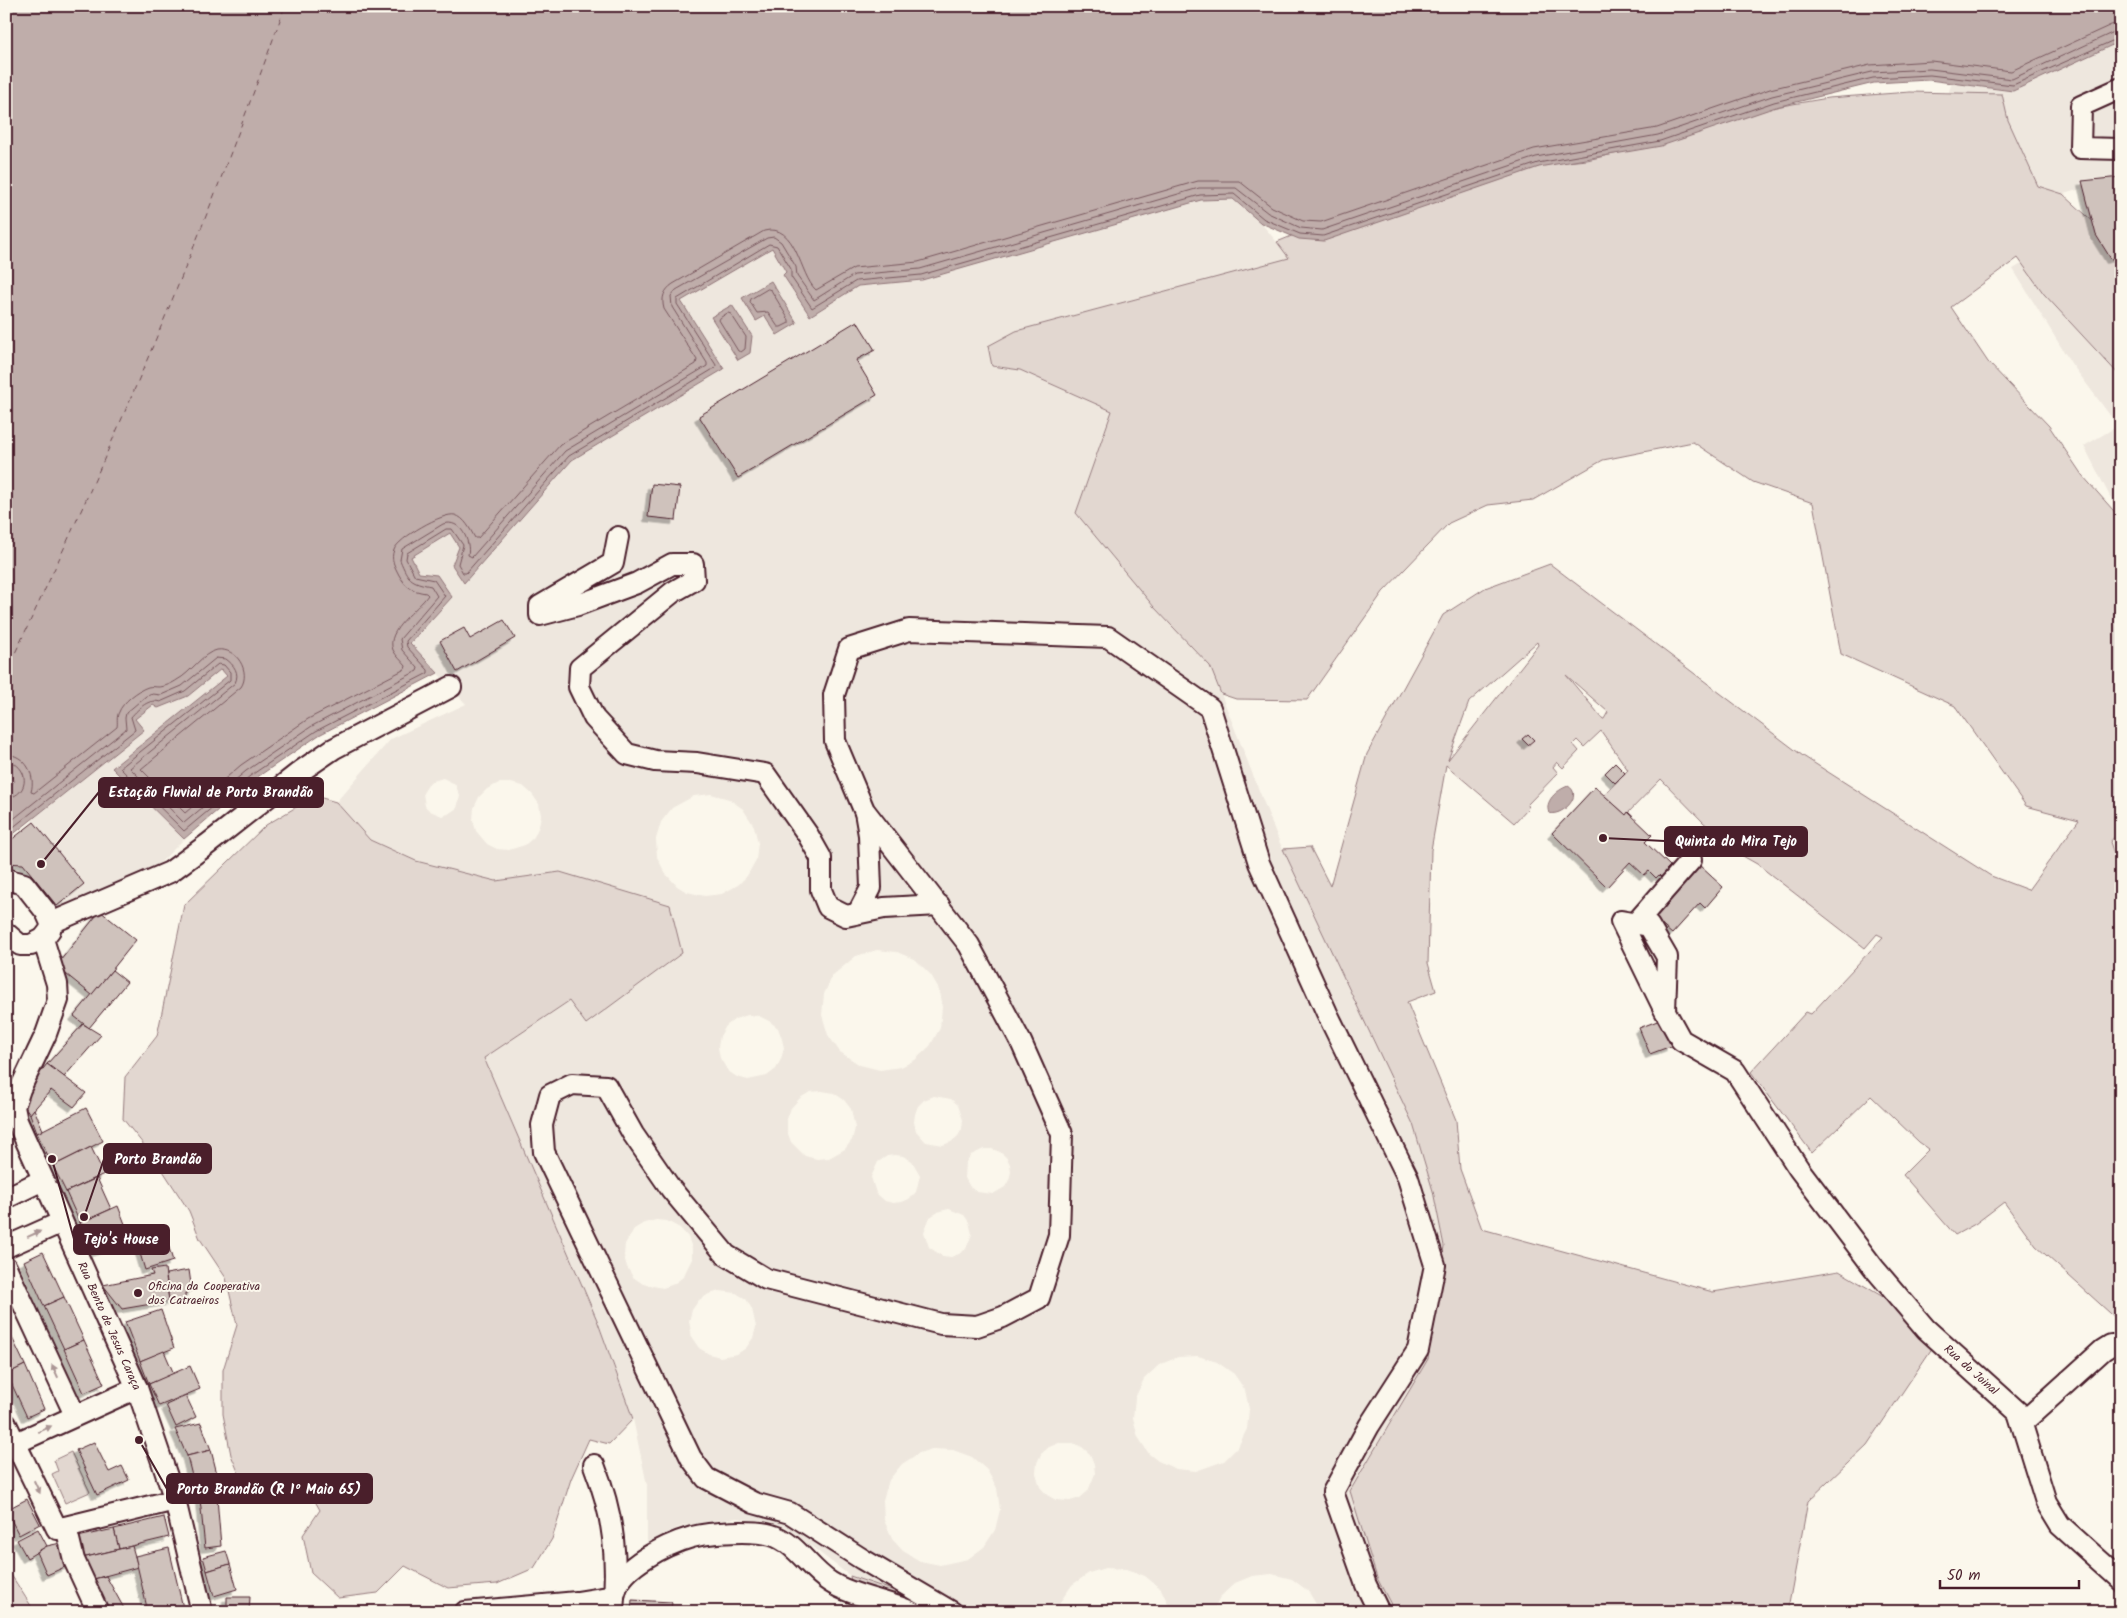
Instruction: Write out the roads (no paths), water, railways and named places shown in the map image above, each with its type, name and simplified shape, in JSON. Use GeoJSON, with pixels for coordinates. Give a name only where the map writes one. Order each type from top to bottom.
{"type":"FeatureCollection","features":[{"type":"Feature","properties":{"kind":"street"},"geometry":{"type":"LineString","coordinates":[[2121,88],[2081,106],[2080,148],[2121,149]]}},
{"type":"Feature","properties":{"kind":"street"},"geometry":{"type":"LineString","coordinates":[[618,537],[613,562],[540,606],[540,615],[578,605],[636,583],[672,564],[693,564],[694,580],[673,592],[580,668],[580,687],[594,718],[627,754],[654,761],[697,764],[765,774],[808,835],[821,858],[821,890],[828,907],[846,916],[884,908],[939,905]]}},
{"type":"Feature","properties":{"kind":"street"},"geometry":{"type":"LineString","coordinates":[[858,913],[871,888],[869,835],[864,810],[835,741],[834,695],[849,649],[909,630],[1108,637],[1210,708],[1259,864],[1327,1013],[1408,1178],[1435,1265],[1418,1350],[1369,1426],[1333,1492],[1366,1585],[1380,1612]]}},
{"type":"Feature","properties":{"kind":"street"},"geometry":{"type":"LineString","coordinates":[[8,940],[20,945],[32,945],[47,931],[170,872],[301,771],[333,749],[451,687]]}},
{"type":"Feature","properties":{"kind":"street"},"geometry":{"type":"LineString","coordinates":[[864,810],[970,945],[1021,1042],[1062,1134],[1059,1235],[1039,1298],[1003,1317],[977,1326],[941,1324],[766,1279],[726,1255],[671,1189],[633,1134],[606,1086],[572,1084],[550,1095],[542,1125],[544,1152],[691,1458],[706,1478],[754,1503],[790,1513],[862,1559],[952,1612]]}},
{"type":"Feature","properties":{"kind":"street","name":"Rua do Joinal"},"geometry":{"type":"LineString","coordinates":[[1692,860],[1635,924],[1649,926],[1667,957],[1665,1011],[1681,1040],[1735,1071],[1799,1169],[1874,1268],[1926,1330],[2018,1412],[2046,1502],[2060,1525],[2121,1580]]}},
{"type":"Feature","properties":{"kind":"street","name":"Rua Bento de Jesus Caraça"},"geometry":{"type":"LineString","coordinates":[[6,879],[24,884],[46,912],[47,931],[57,984],[58,1000],[14,1107],[17,1122],[137,1388],[176,1500],[202,1612]]}},
{"type":"Feature","properties":{"kind":"street"},"geometry":{"type":"LineString","coordinates":[[6,1198],[43,1180]]}},
{"type":"Feature","properties":{"kind":"street"},"geometry":{"type":"LineString","coordinates":[[6,1247],[62,1222]]}},
{"type":"Feature","properties":{"kind":"street"},"geometry":{"type":"LineString","coordinates":[[6,1267],[75,1415]]}},
{"type":"Feature","properties":{"kind":"street"},"geometry":{"type":"LineString","coordinates":[[2022,1423],[2103,1350],[2111,1346],[2121,1345]]}},
{"type":"Feature","properties":{"kind":"street"},"geometry":{"type":"LineString","coordinates":[[16,1443],[137,1388]]}},
{"type":"Feature","properties":{"kind":"street"},"geometry":{"type":"LineString","coordinates":[[6,1424],[57,1529],[176,1500]]}},
{"type":"Feature","properties":{"kind":"street"},"geometry":{"type":"LineString","coordinates":[[594,1465],[605,1493],[613,1527],[616,1560],[614,1600]]}},
{"type":"Feature","properties":{"kind":"street"},"geometry":{"type":"LineString","coordinates":[[66,1527],[74,1560],[98,1612]]}},
{"type":"Feature","properties":{"kind":"street"},"geometry":{"type":"LineString","coordinates":[[614,1600],[630,1569],[655,1553],[692,1537],[729,1532],[772,1535],[789,1544],[830,1582],[912,1612]]}},
{"type":"Feature","properties":{"kind":"street"},"geometry":{"type":"LineString","coordinates":[[465,1612],[614,1600]]}},
{"type":"Feature","properties":{"kind":"water"},"geometry":{"type":"Polygon","coordinates":[[[6,6],[2121,6],[2121,41],[2013,91],[1929,80],[1874,83],[1776,107],[1661,146],[1539,167],[1324,241],[1299,239],[1261,223],[1233,199],[1201,200],[922,280],[858,286],[810,316],[783,275],[786,272],[772,248],[681,301],[724,369],[572,460],[464,583],[452,565],[459,547],[450,533],[411,557],[419,573],[437,575],[452,597],[410,643],[438,673],[319,735],[253,780],[184,839],[112,768],[227,676],[221,669],[188,696],[158,708],[153,705],[135,719],[144,730],[6,840],[6,788],[15,781],[6,770],[6,6]]]}},
{"type":"Feature","properties":{"kind":"water"},"geometry":{"type":"Polygon","coordinates":[[[771,281],[797,323],[777,335],[765,316],[756,321],[742,298],[771,281]]]}},
{"type":"Feature","properties":{"kind":"water"},"geometry":{"type":"Polygon","coordinates":[[[732,305],[752,336],[750,353],[738,360],[711,317],[732,305]]]}},
{"type":"Feature","properties":{"kind":"water"},"geometry":{"type":"Polygon","coordinates":[[[1568,786],[1574,795],[1572,800],[1560,812],[1549,813],[1548,804],[1552,796],[1568,786]]]}},
{"type":"Feature","properties":{"kind":"place","name":"Quinta do Mira Tejo"},"geometry":{"type":"Point","coordinates":[1603,838]}},
{"type":"Feature","properties":{"kind":"place","name":"Estação Fluvial de Porto Brandão"},"geometry":{"type":"Point","coordinates":[41,864]}},
{"type":"Feature","properties":{"kind":"place","name":"Tejo's House"},"geometry":{"type":"Point","coordinates":[52,1159]}},
{"type":"Feature","properties":{"kind":"place","name":"Porto Brandão"},"geometry":{"type":"Point","coordinates":[84,1217]}},
{"type":"Feature","properties":{"kind":"place","name":"Oficina da Cooperativa dos Catraeiros"},"geometry":{"type":"Point","coordinates":[138,1293]}},
{"type":"Feature","properties":{"kind":"place","name":"Porto Brandão (R 1º Maio 65)"},"geometry":{"type":"Point","coordinates":[139,1440]}}]}
